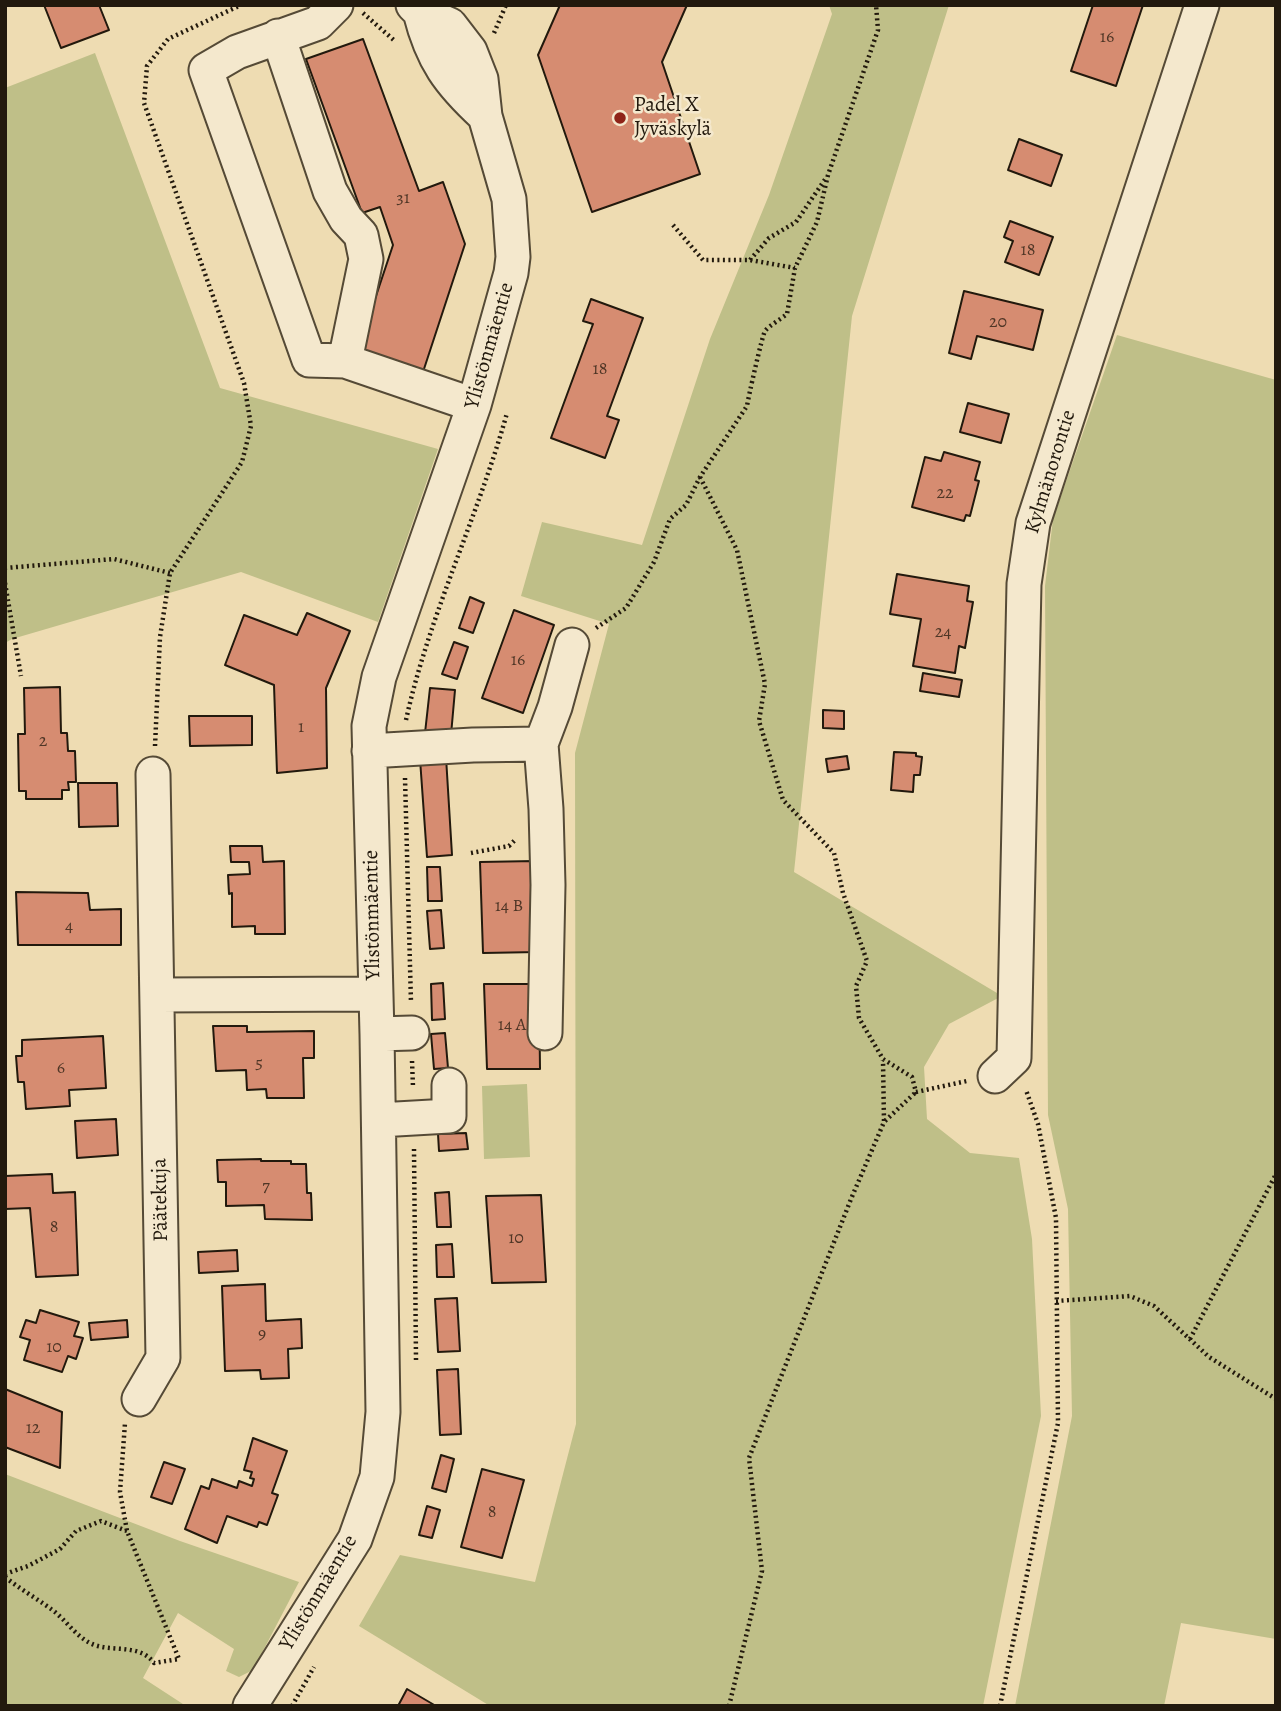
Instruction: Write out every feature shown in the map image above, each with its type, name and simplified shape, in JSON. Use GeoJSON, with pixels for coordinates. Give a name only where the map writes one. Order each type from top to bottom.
{"type":"FeatureCollection","features":[{"type":"Feature","properties":{"kind":"street"},"geometry":{"type":"LineString","coordinates":[[336,5],[318,23],[237,52],[206,70],[309,360],[345,361],[474,405]]}},
{"type":"Feature","properties":{"kind":"street","name":"Kylmänorontie"},"geometry":{"type":"LineString","coordinates":[[1004,1067],[1024,584],[1033,523],[1202,5]]}},
{"type":"Feature","properties":{"kind":"street","name":"Ylistönmäentie"},"geometry":{"type":"LineString","coordinates":[[250,1706],[355,1539],[377,1477],[383,1412],[369,726],[379,677],[474,405],[511,273],[513,257],[509,199],[485,116],[481,79],[470,51],[450,25],[417,8]]}},
{"type":"Feature","properties":{"kind":"street","name":"Ylistönmäentie"},"geometry":{"type":"LineString","coordinates":[[417,8],[426,38],[442,68],[457,90],[485,116]]}},
{"type":"Feature","properties":{"kind":"street"},"geometry":{"type":"LineString","coordinates":[[278,36],[330,191],[346,219],[360,235],[366,259],[345,361]]}},
{"type":"Feature","properties":{"kind":"street"},"geometry":{"type":"LineString","coordinates":[[545,1033],[548,886],[541,744],[555,707],[572,645]]}},
{"type":"Feature","properties":{"kind":"street"},"geometry":{"type":"LineString","coordinates":[[369,751],[541,744]]}},
{"type":"Feature","properties":{"kind":"street","name":"Päätekuja"},"geometry":{"type":"LineString","coordinates":[[139,1399],[163,1358],[153,774]]}},
{"type":"Feature","properties":{"kind":"street"},"geometry":{"type":"LineString","coordinates":[[158,995],[375,994]]}},
{"type":"Feature","properties":{"kind":"street"},"geometry":{"type":"LineString","coordinates":[[377,1034],[412,1033]]}},
{"type":"Feature","properties":{"kind":"street"},"geometry":{"type":"LineString","coordinates":[[379,1120],[450,1116],[449,1084]]}},
{"type":"Feature","properties":{"kind":"path"},"geometry":{"type":"LineString","coordinates":[[153,774],[160,637],[170,573],[242,461],[251,426],[244,383],[144,103],[147,66],[168,39],[241,5]]}},
{"type":"Feature","properties":{"kind":"path"},"geometry":{"type":"LineString","coordinates":[[355,5],[386,31],[401,48]]}},
{"type":"Feature","properties":{"kind":"path"},"geometry":{"type":"LineString","coordinates":[[470,51],[492,37],[506,5]]}},
{"type":"Feature","properties":{"kind":"path"},"geometry":{"type":"LineString","coordinates":[[572,645],[626,608],[654,562],[670,519],[685,505],[700,477],[747,406],[764,332],[787,314],[795,268],[817,222],[828,174],[878,30],[876,5]]}},
{"type":"Feature","properties":{"kind":"path"},"geometry":{"type":"LineString","coordinates":[[750,260],[769,238],[796,222],[828,174]]}},
{"type":"Feature","properties":{"kind":"path"},"geometry":{"type":"LineString","coordinates":[[673,225],[703,260],[750,260],[795,268]]}},
{"type":"Feature","properties":{"kind":"path"},"geometry":{"type":"LineString","coordinates":[[416,1364],[412,1033],[404,729],[415,680],[496,453],[510,401]]}},
{"type":"Feature","properties":{"kind":"path"},"geometry":{"type":"LineString","coordinates":[[700,477],[737,550],[765,684],[759,720],[783,800],[834,853],[843,893],[867,961],[856,986],[859,1018],[883,1059],[912,1077],[916,1092]]}},
{"type":"Feature","properties":{"kind":"path"},"geometry":{"type":"LineString","coordinates":[[5,568],[114,559],[170,573]]}},
{"type":"Feature","properties":{"kind":"path"},"geometry":{"type":"LineString","coordinates":[[5,583],[21,676]]}},
{"type":"Feature","properties":{"kind":"path"},"geometry":{"type":"LineString","coordinates":[[471,853],[509,846],[546,809]]}},
{"type":"Feature","properties":{"kind":"path"},"geometry":{"type":"LineString","coordinates":[[883,1059],[884,1122]]}},
{"type":"Feature","properties":{"kind":"path"},"geometry":{"type":"LineString","coordinates":[[729,1706],[762,1571],[749,1458],[884,1122],[916,1092],[1004,1067],[1038,1124],[1056,1218],[1058,1423],[1000,1706]]}},
{"type":"Feature","properties":{"kind":"path"},"geometry":{"type":"LineString","coordinates":[[1191,1339],[1276,1174]]}},
{"type":"Feature","properties":{"kind":"path"},"geometry":{"type":"LineString","coordinates":[[1056,1301],[1130,1296],[1154,1306],[1209,1357],[1276,1399]]}},
{"type":"Feature","properties":{"kind":"path"},"geometry":{"type":"LineString","coordinates":[[127,1531],[101,1521],[76,1531],[60,1549],[5,1576],[54,1611],[67,1626],[99,1646],[149,1655],[154,1663],[179,1659],[127,1531],[120,1492],[123,1427],[139,1399]]}},
{"type":"Feature","properties":{"kind":"path"},"geometry":{"type":"LineString","coordinates":[[292,1706],[320,1659]]}},
{"type":"Feature","properties":{"kind":"green space"},"geometry":{"type":"Polygon","coordinates":[[[829,5],[949,5],[852,316],[794,872],[1002,996],[949,1024],[924,1067],[927,1119],[970,1153],[1019,1158],[1032,1239],[1041,1416],[983,1706],[490,1706],[359,1626],[400,1555],[535,1582],[576,1424],[575,753],[609,624],[521,596],[542,522],[642,545],[710,339],[769,195],[832,14],[829,5]]]}},
{"type":"Feature","properties":{"kind":"green space"},"geometry":{"type":"Polygon","coordinates":[[[95,53],[220,388],[438,449],[378,622],[241,572],[5,643],[5,88],[95,53]]]}},
{"type":"Feature","properties":{"kind":"green space"},"geometry":{"type":"Polygon","coordinates":[[[1117,335],[1276,380],[1276,1639],[1181,1623],[1164,1706],[1015,1706],[1072,1416],[1068,1209],[1048,1115],[1045,586],[1053,519],[1117,335]]]}},
{"type":"Feature","properties":{"kind":"green space"},"geometry":{"type":"Polygon","coordinates":[[[527,1084],[530,1157],[484,1159],[482,1086],[527,1084]]]}},
{"type":"Feature","properties":{"kind":"green space"},"geometry":{"type":"Polygon","coordinates":[[[5,1474],[180,1541],[299,1582],[253,1670],[239,1677],[226,1671],[234,1649],[178,1613],[143,1678],[186,1706],[5,1706],[5,1474]]]}},
{"type":"Feature","properties":{"kind":"building"},"geometry":{"type":"Polygon","coordinates":[[[44,5],[99,5],[109,30],[61,48],[44,5]]]}},
{"type":"Feature","properties":{"kind":"building","name":"Padel X Jyväskylä"},"geometry":{"type":"Polygon","coordinates":[[[560,5],[687,5],[662,62],[700,174],[592,212],[538,55],[560,5]]]}},
{"type":"Feature","properties":{"kind":"building"},"geometry":{"type":"Polygon","coordinates":[[[1093,5],[1143,5],[1116,86],[1071,71],[1093,5]]]}},
{"type":"Feature","properties":{"kind":"building"},"geometry":{"type":"Polygon","coordinates":[[[363,39],[419,191],[443,182],[465,244],[423,372],[358,350],[393,245],[380,207],[362,213],[306,59],[363,39]]]}},
{"type":"Feature","properties":{"kind":"building"},"geometry":{"type":"Polygon","coordinates":[[[1019,139],[1062,155],[1051,186],[1008,170],[1019,139]]]}},
{"type":"Feature","properties":{"kind":"building"},"geometry":{"type":"Polygon","coordinates":[[[1010,221],[1053,237],[1039,275],[1005,262],[1013,241],[1004,237],[1010,221]]]}},
{"type":"Feature","properties":{"kind":"building"},"geometry":{"type":"Polygon","coordinates":[[[964,291],[1043,310],[1033,350],[977,336],[971,359],[949,353],[964,291]]]}},
{"type":"Feature","properties":{"kind":"building"},"geometry":{"type":"Polygon","coordinates":[[[591,299],[643,318],[607,416],[619,420],[605,458],[551,438],[593,324],[583,321],[591,299]]]}},
{"type":"Feature","properties":{"kind":"building"},"geometry":{"type":"Polygon","coordinates":[[[968,403],[1009,414],[1001,443],[960,432],[968,403]]]}},
{"type":"Feature","properties":{"kind":"building"},"geometry":{"type":"Polygon","coordinates":[[[944,452],[980,462],[975,480],[979,481],[970,516],[966,515],[964,521],[912,507],[925,457],[941,461],[944,452]]]}},
{"type":"Feature","properties":{"kind":"building"},"geometry":{"type":"Polygon","coordinates":[[[897,574],[969,586],[967,601],[973,602],[965,648],[959,646],[955,673],[913,666],[921,619],[890,614],[897,574]]]}},
{"type":"Feature","properties":{"kind":"building"},"geometry":{"type":"Polygon","coordinates":[[[470,597],[484,603],[473,633],[459,628],[470,597]]]}},
{"type":"Feature","properties":{"kind":"building"},"geometry":{"type":"Polygon","coordinates":[[[514,610],[554,625],[523,713],[482,698],[514,610]]]}},
{"type":"Feature","properties":{"kind":"building"},"geometry":{"type":"Polygon","coordinates":[[[307,613],[350,631],[326,688],[327,768],[277,773],[274,685],[225,665],[244,615],[297,635],[307,613]]]}},
{"type":"Feature","properties":{"kind":"building"},"geometry":{"type":"Polygon","coordinates":[[[454,642],[468,647],[457,679],[442,674],[454,642]]]}},
{"type":"Feature","properties":{"kind":"building"},"geometry":{"type":"Polygon","coordinates":[[[923,673],[962,680],[959,697],[920,691],[923,673]]]}},
{"type":"Feature","properties":{"kind":"building"},"geometry":{"type":"Polygon","coordinates":[[[60,687],[61,733],[67,733],[68,751],[75,751],[76,782],[68,782],[69,790],[62,790],[62,799],[26,799],[26,791],[19,791],[18,734],[25,734],[24,688],[60,687]]]}},
{"type":"Feature","properties":{"kind":"building"},"geometry":{"type":"Polygon","coordinates":[[[430,688],[455,690],[451,735],[425,733],[430,688]]]}},
{"type":"Feature","properties":{"kind":"building"},"geometry":{"type":"Polygon","coordinates":[[[823,710],[844,711],[844,729],[823,728],[823,710]]]}},
{"type":"Feature","properties":{"kind":"building"},"geometry":{"type":"Polygon","coordinates":[[[189,716],[252,716],[252,745],[190,746],[189,716]]]}},
{"type":"Feature","properties":{"kind":"building"},"geometry":{"type":"Polygon","coordinates":[[[894,752],[916,753],[916,756],[922,757],[920,775],[914,775],[913,792],[891,790],[894,752]]]}},
{"type":"Feature","properties":{"kind":"building"},"geometry":{"type":"Polygon","coordinates":[[[847,756],[849,769],[828,772],[826,759],[847,756]]]}},
{"type":"Feature","properties":{"kind":"building"},"geometry":{"type":"Polygon","coordinates":[[[446,757],[452,855],[427,857],[420,759],[446,757]]]}},
{"type":"Feature","properties":{"kind":"building"},"geometry":{"type":"Polygon","coordinates":[[[78,783],[117,783],[118,826],[79,827],[78,783]]]}},
{"type":"Feature","properties":{"kind":"building"},"geometry":{"type":"Polygon","coordinates":[[[230,846],[262,846],[263,862],[284,861],[285,934],[255,934],[255,926],[232,927],[232,893],[229,894],[228,875],[250,874],[249,862],[231,862],[230,846]]]}},
{"type":"Feature","properties":{"kind":"building"},"geometry":{"type":"Polygon","coordinates":[[[535,861],[538,952],[483,953],[480,862],[535,861]]]}},
{"type":"Feature","properties":{"kind":"building"},"geometry":{"type":"Polygon","coordinates":[[[427,867],[440,867],[442,901],[428,901],[427,867]]]}},
{"type":"Feature","properties":{"kind":"building"},"geometry":{"type":"Polygon","coordinates":[[[16,892],[88,893],[90,910],[121,909],[121,945],[18,945],[16,892]]]}},
{"type":"Feature","properties":{"kind":"building"},"geometry":{"type":"Polygon","coordinates":[[[441,910],[444,948],[430,949],[427,911],[441,910]]]}},
{"type":"Feature","properties":{"kind":"building"},"geometry":{"type":"Polygon","coordinates":[[[443,983],[445,1019],[432,1020],[431,984],[443,983]]]}},
{"type":"Feature","properties":{"kind":"building"},"geometry":{"type":"Polygon","coordinates":[[[484,984],[539,984],[540,1069],[487,1069],[484,984]]]}},
{"type":"Feature","properties":{"kind":"building"},"geometry":{"type":"Polygon","coordinates":[[[213,1026],[247,1026],[247,1032],[314,1031],[314,1058],[303,1058],[304,1098],[267,1098],[266,1089],[247,1090],[246,1070],[216,1071],[213,1026]]]}},
{"type":"Feature","properties":{"kind":"building"},"geometry":{"type":"Polygon","coordinates":[[[445,1033],[448,1068],[434,1069],[431,1034],[445,1033]]]}},
{"type":"Feature","properties":{"kind":"building"},"geometry":{"type":"Polygon","coordinates":[[[103,1036],[106,1088],[69,1090],[70,1106],[26,1109],[24,1082],[18,1082],[16,1056],[22,1056],[22,1040],[103,1036]]]}},
{"type":"Feature","properties":{"kind":"building"},"geometry":{"type":"Polygon","coordinates":[[[116,1119],[118,1155],[77,1158],[75,1121],[116,1119]]]}},
{"type":"Feature","properties":{"kind":"building"},"geometry":{"type":"Polygon","coordinates":[[[466,1133],[468,1149],[439,1151],[438,1134],[466,1133]]]}},
{"type":"Feature","properties":{"kind":"building"},"geometry":{"type":"Polygon","coordinates":[[[261,1159],[306,1164],[312,1220],[265,1219],[264,1205],[226,1206],[226,1182],[218,1182],[217,1160],[261,1159]]]}},
{"type":"Feature","properties":{"kind":"building"},"geometry":{"type":"Polygon","coordinates":[[[52,1174],[53,1193],[75,1192],[78,1275],[36,1277],[30,1208],[5,1209],[5,1176],[52,1174]]]}},
{"type":"Feature","properties":{"kind":"building"},"geometry":{"type":"Polygon","coordinates":[[[449,1192],[451,1227],[437,1227],[435,1193],[449,1192]]]}},
{"type":"Feature","properties":{"kind":"building"},"geometry":{"type":"Polygon","coordinates":[[[541,1195],[546,1282],[492,1283],[486,1196],[541,1195]]]}},
{"type":"Feature","properties":{"kind":"building"},"geometry":{"type":"Polygon","coordinates":[[[452,1244],[454,1277],[437,1277],[436,1245],[452,1244]]]}},
{"type":"Feature","properties":{"kind":"building"},"geometry":{"type":"Polygon","coordinates":[[[237,1250],[238,1271],[199,1273],[198,1252],[237,1250]]]}},
{"type":"Feature","properties":{"kind":"building"},"geometry":{"type":"Polygon","coordinates":[[[265,1284],[266,1321],[301,1319],[302,1348],[288,1349],[289,1378],[261,1379],[260,1370],[225,1371],[222,1286],[265,1284]]]}},
{"type":"Feature","properties":{"kind":"building"},"geometry":{"type":"Polygon","coordinates":[[[457,1298],[460,1351],[438,1352],[435,1299],[457,1298]]]}},
{"type":"Feature","properties":{"kind":"building"},"geometry":{"type":"Polygon","coordinates":[[[40,1310],[79,1322],[74,1336],[83,1338],[76,1359],[68,1356],[62,1372],[24,1360],[30,1340],[20,1337],[26,1320],[36,1323],[40,1310]]]}},
{"type":"Feature","properties":{"kind":"building"},"geometry":{"type":"Polygon","coordinates":[[[127,1320],[128,1337],[91,1340],[89,1323],[127,1320]]]}},
{"type":"Feature","properties":{"kind":"building"},"geometry":{"type":"Polygon","coordinates":[[[458,1369],[461,1434],[440,1435],[437,1370],[458,1369]]]}},
{"type":"Feature","properties":{"kind":"building"},"geometry":{"type":"Polygon","coordinates":[[[5,1389],[62,1412],[60,1468],[5,1447],[5,1389]]]}},
{"type":"Feature","properties":{"kind":"building"},"geometry":{"type":"Polygon","coordinates":[[[253,1438],[287,1451],[272,1493],[278,1495],[267,1525],[259,1522],[257,1527],[227,1516],[217,1543],[185,1529],[201,1486],[209,1489],[212,1479],[237,1488],[239,1481],[252,1486],[252,1472],[244,1470],[253,1438]]]}},
{"type":"Feature","properties":{"kind":"building"},"geometry":{"type":"Polygon","coordinates":[[[441,1455],[454,1459],[446,1492],[432,1488],[441,1455]]]}},
{"type":"Feature","properties":{"kind":"building"},"geometry":{"type":"Polygon","coordinates":[[[164,1462],[185,1469],[172,1504],[151,1497],[164,1462]]]}},
{"type":"Feature","properties":{"kind":"building"},"geometry":{"type":"Polygon","coordinates":[[[482,1469],[524,1480],[502,1558],[461,1547],[482,1469]]]}},
{"type":"Feature","properties":{"kind":"building"},"geometry":{"type":"Polygon","coordinates":[[[427,1506],[440,1510],[432,1538],[419,1535],[427,1506]]]}},
{"type":"Feature","properties":{"kind":"building"},"geometry":{"type":"Polygon","coordinates":[[[407,1689],[436,1706],[398,1706],[407,1689]]]}},
{"type":"Feature","properties":{"kind":"place","name":"Padel X Jyväskylä"},"geometry":{"type":"Point","coordinates":[620,118]}}]}
